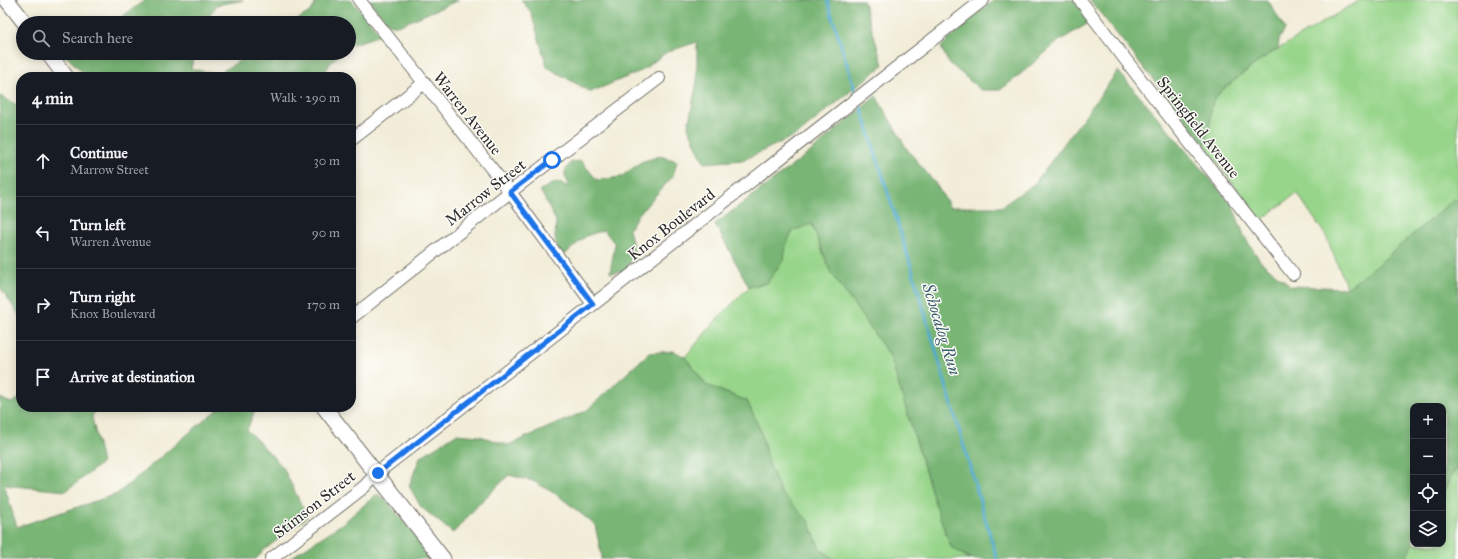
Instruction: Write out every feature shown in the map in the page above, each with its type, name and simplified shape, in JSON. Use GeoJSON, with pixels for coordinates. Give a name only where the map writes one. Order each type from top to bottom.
{"type":"FeatureCollection","features":[{"type":"Feature","properties":{"kind":"street"},"geometry":{"type":"LineString","coordinates":[[7,0],[20,16]]}},
{"type":"Feature","properties":{"kind":"street","name":"Warren Avenue"},"geometry":{"type":"LineString","coordinates":[[359,0],[510,192],[593,304]]}},
{"type":"Feature","properties":{"kind":"street","name":"Knox Boulevard"},"geometry":{"type":"LineString","coordinates":[[378,473],[983,0]]}},
{"type":"Feature","properties":{"kind":"street","name":"Springfield Avenue"},"geometry":{"type":"LineString","coordinates":[[1080,0],[1293,274]]}},
{"type":"Feature","properties":{"kind":"street"},"geometry":{"type":"LineString","coordinates":[[53,60],[62,72]]}},
{"type":"Feature","properties":{"kind":"street","name":"Marrow Street"},"geometry":{"type":"LineString","coordinates":[[356,314],[510,192],[660,78]]}},
{"type":"Feature","properties":{"kind":"street"},"geometry":{"type":"LineString","coordinates":[[356,136],[424,83]]}},
{"type":"Feature","properties":{"kind":"street"},"geometry":{"type":"LineString","coordinates":[[328,412],[378,473],[444,559]]}},
{"type":"Feature","properties":{"kind":"street","name":"Stimson Street"},"geometry":{"type":"LineString","coordinates":[[271,559],[364,487],[378,473]]}},
{"type":"Feature","properties":{"kind":"green space"},"geometry":{"type":"Polygon","coordinates":[[[145,0],[243,0],[217,5],[208,16],[123,16],[145,0]]]}},
{"type":"Feature","properties":{"kind":"green space"},"geometry":{"type":"Polygon","coordinates":[[[314,0],[351,0],[381,35],[356,43],[356,16],[303,16],[310,12],[315,5],[314,0]]]}},
{"type":"Feature","properties":{"kind":"green space"},"geometry":{"type":"Polygon","coordinates":[[[369,0],[459,0],[398,26],[388,24],[369,0]]]}},
{"type":"Feature","properties":{"kind":"green space"},"geometry":{"type":"Polygon","coordinates":[[[521,0],[863,0],[883,65],[798,134],[744,160],[704,163],[688,127],[697,81],[697,42],[667,52],[641,71],[591,92],[547,67],[531,12],[521,0]]]}},
{"type":"Feature","properties":{"kind":"green space"},"geometry":{"type":"Polygon","coordinates":[[[994,0],[1075,0],[1087,14],[1087,24],[1059,41],[1000,90],[981,90],[948,62],[941,47],[969,20],[994,0]]]}},
{"type":"Feature","properties":{"kind":"green space"},"geometry":{"type":"Polygon","coordinates":[[[1090,0],[1268,0],[1285,29],[1279,40],[1278,49],[1263,58],[1221,91],[1212,103],[1205,145],[1090,0]]]}},
{"type":"Feature","properties":{"kind":"green space"},"geometry":{"type":"Polygon","coordinates":[[[1360,0],[1458,0],[1458,202],[1454,199],[1380,263],[1347,288],[1326,236],[1297,193],[1260,221],[1205,145],[1212,103],[1221,91],[1263,58],[1360,0]]]}},
{"type":"Feature","properties":{"kind":"green space"},"geometry":{"type":"Polygon","coordinates":[[[70,60],[193,60],[191,69],[207,72],[83,72],[70,60]]]}},
{"type":"Feature","properties":{"kind":"green space"},"geometry":{"type":"Polygon","coordinates":[[[241,60],[333,60],[325,72],[221,72],[241,60]]]}},
{"type":"Feature","properties":{"kind":"green space"},"geometry":{"type":"Polygon","coordinates":[[[1118,71],[1233,206],[1244,236],[1261,262],[1291,286],[1347,288],[1380,263],[1454,199],[1458,202],[1458,465],[1446,487],[1446,403],[1410,403],[1410,547],[1411,547],[1405,559],[972,559],[951,547],[935,503],[890,356],[830,271],[812,224],[794,230],[786,243],[784,259],[767,283],[749,287],[715,224],[809,153],[876,96],[907,149],[935,183],[950,207],[1001,207],[1035,183],[1118,71]]]}},
{"type":"Feature","properties":{"kind":"green space"},"geometry":{"type":"Polygon","coordinates":[[[0,96],[16,104],[16,311],[0,287],[0,96]]]}},
{"type":"Feature","properties":{"kind":"green space"},"geometry":{"type":"Polygon","coordinates":[[[660,156],[677,161],[673,176],[638,215],[629,229],[635,255],[624,271],[610,273],[615,244],[604,230],[586,236],[563,256],[557,248],[555,238],[556,221],[540,190],[557,182],[570,187],[566,179],[565,172],[571,162],[581,161],[597,180],[621,177],[641,162],[660,156]]]}},
{"type":"Feature","properties":{"kind":"green space"},"geometry":{"type":"Polygon","coordinates":[[[812,224],[830,271],[890,356],[935,503],[951,547],[970,559],[834,559],[820,549],[808,520],[781,493],[767,459],[761,432],[747,401],[706,385],[685,357],[719,317],[749,287],[767,283],[784,259],[786,243],[794,230],[812,224]]]}},
{"type":"Feature","properties":{"kind":"green space"},"geometry":{"type":"Polygon","coordinates":[[[674,351],[685,357],[706,385],[747,401],[761,432],[767,459],[781,493],[808,520],[820,549],[834,559],[600,559],[602,557],[595,525],[559,496],[533,481],[509,475],[478,505],[453,533],[421,507],[409,486],[420,457],[456,434],[480,436],[508,445],[586,411],[649,353],[674,351]]]}},
{"type":"Feature","properties":{"kind":"green space"},"geometry":{"type":"Polygon","coordinates":[[[0,398],[11,403],[16,400],[16,412],[94,412],[92,417],[102,463],[66,491],[4,485],[17,527],[117,494],[214,412],[254,412],[247,430],[283,467],[307,517],[264,550],[256,559],[0,559],[0,398]]]}},
{"type":"Feature","properties":{"kind":"green space"},"geometry":{"type":"Polygon","coordinates":[[[1458,465],[1458,559],[1405,559],[1411,547],[1446,547],[1446,487],[1458,465]]]}},
{"type":"Feature","properties":{"kind":"green space"},"geometry":{"type":"Polygon","coordinates":[[[377,494],[388,502],[433,559],[289,559],[343,523],[377,494]]]}},
{"type":"Feature","properties":{"kind":"waterway","name":"Schocalog Run"},"geometry":{"type":"LineString","coordinates":[[827,0],[855,90]]}},
{"type":"Feature","properties":{"kind":"waterway","name":"Schocalog Run"},"geometry":{"type":"LineString","coordinates":[[861,107],[911,266],[997,559]]}},
{"type":"Feature","properties":{"kind":"route"},"geometry":{"type":"LineString","coordinates":[[378,473],[510,371],[593,304],[510,192],[552,160]]}}]}
